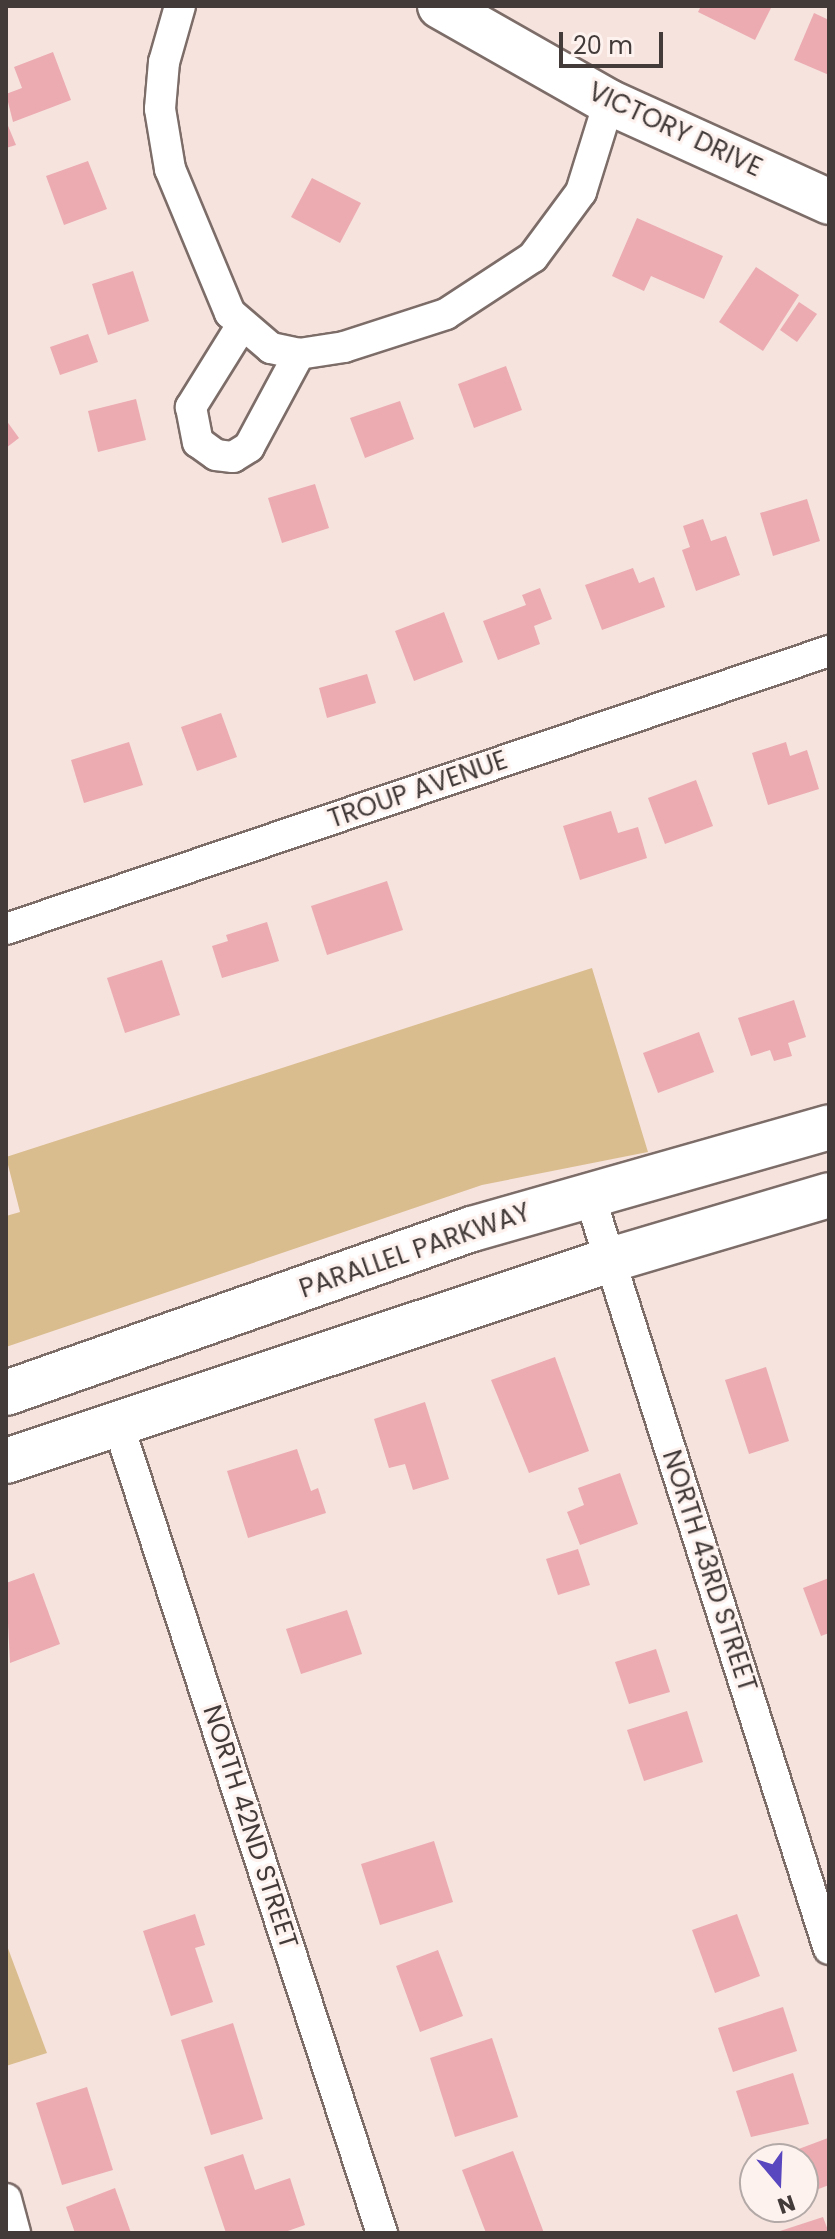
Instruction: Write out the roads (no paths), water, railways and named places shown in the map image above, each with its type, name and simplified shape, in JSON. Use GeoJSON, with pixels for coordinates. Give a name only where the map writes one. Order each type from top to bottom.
{"type":"FeatureCollection","features":[{"type":"Feature","properties":{"kind":"main road","name":"VICTORY DRIVE"},"geometry":{"type":"LineString","coordinates":[[440,6],[609,102],[829,202]]}},
{"type":"Feature","properties":{"kind":"main road","name":"PARALLEL PARKWAY"},"geometry":{"type":"LineString","coordinates":[[6,1393],[472,1229],[829,1127]]}},
{"type":"Feature","properties":{"kind":"main road"},"geometry":{"type":"LineString","coordinates":[[6,1461],[117,1421],[610,1260],[829,1195]]}},
{"type":"Feature","properties":{"kind":"street"},"geometry":{"type":"LineString","coordinates":[[180,6],[164,62],[160,109],[170,169],[230,313],[242,325],[285,351],[344,347],[446,314],[533,257],[581,192],[609,102]]}},
{"type":"Feature","properties":{"kind":"street"},"geometry":{"type":"LineString","coordinates":[[242,325],[191,407],[198,442],[216,455],[233,457],[249,447],[285,351]]}},
{"type":"Feature","properties":{"kind":"street","name":"TROUP AVENUE"},"geometry":{"type":"LineString","coordinates":[[6,929],[829,651]]}},
{"type":"Feature","properties":{"kind":"street","name":"NORTH 43RD STREET"},"geometry":{"type":"LineString","coordinates":[[589,1194],[829,1949]]}},
{"type":"Feature","properties":{"kind":"street","name":"NORTH 42ND STREET"},"geometry":{"type":"LineString","coordinates":[[117,1421],[382,2233]]}},
{"type":"Feature","properties":{"kind":"street"},"geometry":{"type":"LineString","coordinates":[[6,2199],[15,2233]]}}]}
